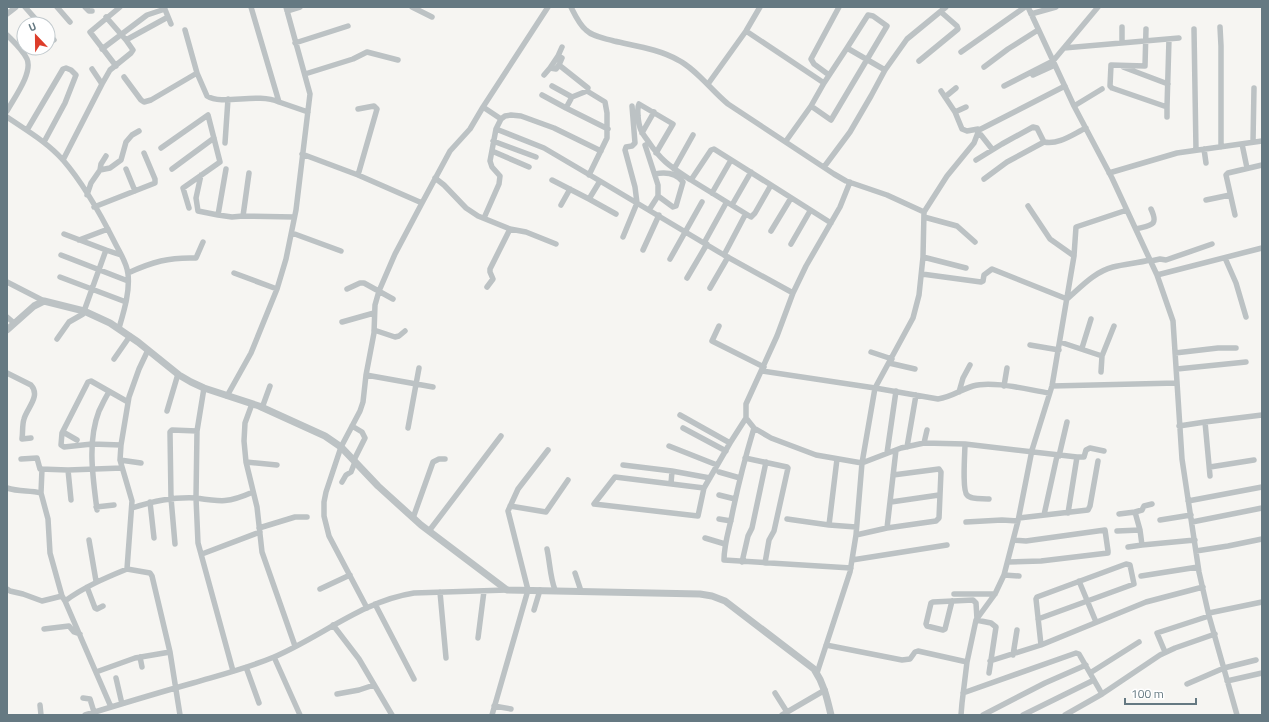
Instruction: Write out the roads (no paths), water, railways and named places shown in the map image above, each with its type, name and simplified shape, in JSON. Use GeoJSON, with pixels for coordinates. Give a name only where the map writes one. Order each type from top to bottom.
{"type":"FeatureCollection","features":[{"type":"Feature","properties":{"kind":"street"},"geometry":{"type":"LineString","coordinates":[[7,14],[16,7]]}},
{"type":"Feature","properties":{"kind":"street"},"geometry":{"type":"LineString","coordinates":[[24,7],[32,16]]}},
{"type":"Feature","properties":{"kind":"street"},"geometry":{"type":"LineString","coordinates":[[57,7],[70,22]]}},
{"type":"Feature","properties":{"kind":"street"},"geometry":{"type":"LineString","coordinates":[[85,7],[89,11],[92,11]]}},
{"type":"Feature","properties":{"kind":"street"},"geometry":{"type":"LineString","coordinates":[[116,66],[90,32],[106,17],[120,7]]}},
{"type":"Feature","properties":{"kind":"street"},"geometry":{"type":"LineString","coordinates":[[251,7],[279,102]]}},
{"type":"Feature","properties":{"kind":"street"},"geometry":{"type":"LineString","coordinates":[[227,396],[251,353],[277,289],[292,233],[310,94],[286,9],[300,7]]}},
{"type":"Feature","properties":{"kind":"street"},"geometry":{"type":"LineString","coordinates":[[412,7],[432,17]]}},
{"type":"Feature","properties":{"kind":"street"},"geometry":{"type":"LineString","coordinates":[[367,608],[329,536],[324,516],[326,492],[340,446],[352,426],[363,402],[374,330],[374,313],[379,291],[395,254],[450,152],[470,129],[483,106],[548,7]]}},
{"type":"Feature","properties":{"kind":"street"},"geometry":{"type":"LineString","coordinates":[[571,7],[581,24],[589,33],[678,59],[708,84],[728,104],[846,181],[887,195],[924,215],[957,226],[974,242]]}},
{"type":"Feature","properties":{"kind":"street"},"geometry":{"type":"LineString","coordinates":[[708,84],[746,31],[760,7]]}},
{"type":"Feature","properties":{"kind":"street"},"geometry":{"type":"LineString","coordinates":[[826,79],[817,72],[812,59],[839,7]]}},
{"type":"Feature","properties":{"kind":"street"},"geometry":{"type":"LineString","coordinates":[[824,167],[860,116],[885,70],[907,39],[946,7]]}},
{"type":"Feature","properties":{"kind":"street"},"geometry":{"type":"LineString","coordinates":[[961,52],[1025,7]]}},
{"type":"Feature","properties":{"kind":"street"},"geometry":{"type":"LineString","coordinates":[[1028,7],[1064,86],[1109,173],[1151,261],[1173,321],[1182,459],[1198,567],[1209,615],[1237,715]]}},
{"type":"Feature","properties":{"kind":"street"},"geometry":{"type":"LineString","coordinates":[[1031,14],[1056,7]]}},
{"type":"Feature","properties":{"kind":"street"},"geometry":{"type":"LineString","coordinates":[[1033,75],[1054,63],[1064,48],[1098,7]]}},
{"type":"Feature","properties":{"kind":"street"},"geometry":{"type":"LineString","coordinates":[[102,49],[147,15],[165,8],[171,24]]}},
{"type":"Feature","properties":{"kind":"street"},"geometry":{"type":"LineString","coordinates":[[919,61],[958,29],[957,26],[941,12]]}},
{"type":"Feature","properties":{"kind":"street"},"geometry":{"type":"LineString","coordinates":[[786,141],[811,106],[826,79],[866,16],[873,16],[887,26],[831,120],[811,106]]}},
{"type":"Feature","properties":{"kind":"street"},"geometry":{"type":"LineString","coordinates":[[63,160],[108,72],[132,51],[126,40],[106,17]]}},
{"type":"Feature","properties":{"kind":"street"},"geometry":{"type":"LineString","coordinates":[[126,40],[168,17]]}},
{"type":"Feature","properties":{"kind":"street"},"geometry":{"type":"LineString","coordinates":[[296,43],[348,26]]}},
{"type":"Feature","properties":{"kind":"street"},"geometry":{"type":"LineString","coordinates":[[1122,27],[1122,43]]}},
{"type":"Feature","properties":{"kind":"street"},"geometry":{"type":"LineString","coordinates":[[1220,27],[1221,147]]}},
{"type":"Feature","properties":{"kind":"street"},"geometry":{"type":"LineString","coordinates":[[1144,75],[1146,29]]}},
{"type":"Feature","properties":{"kind":"street"},"geometry":{"type":"LineString","coordinates":[[1194,29],[1196,150]]}},
{"type":"Feature","properties":{"kind":"street"},"geometry":{"type":"LineString","coordinates":[[185,30],[197,73],[207,96],[215,99],[274,99],[308,112]]}},
{"type":"Feature","properties":{"kind":"street"},"geometry":{"type":"LineString","coordinates":[[984,67],[1008,49],[1038,30]]}},
{"type":"Feature","properties":{"kind":"street"},"geometry":{"type":"LineString","coordinates":[[746,31],[817,72],[826,79]]}},
{"type":"Feature","properties":{"kind":"street"},"geometry":{"type":"LineString","coordinates":[[7,35],[26,57],[29,66],[27,76],[7,111]]}},
{"type":"Feature","properties":{"kind":"street"},"geometry":{"type":"LineString","coordinates":[[1064,48],[1179,38]]}},
{"type":"Feature","properties":{"kind":"street"},"geometry":{"type":"LineString","coordinates":[[1167,117],[1169,39]]}},
{"type":"Feature","properties":{"kind":"street"},"geometry":{"type":"LineString","coordinates":[[544,75],[558,56],[562,47]]}},
{"type":"Feature","properties":{"kind":"street"},"geometry":{"type":"LineString","coordinates":[[847,48],[885,70]]}},
{"type":"Feature","properties":{"kind":"street"},"geometry":{"type":"LineString","coordinates":[[305,74],[353,59],[367,52],[398,60]]}},
{"type":"Feature","properties":{"kind":"street"},"geometry":{"type":"LineString","coordinates":[[550,68],[556,70],[560,65],[562,58],[558,56]]}},
{"type":"Feature","properties":{"kind":"street"},"geometry":{"type":"LineString","coordinates":[[1004,86],[1054,63]]}},
{"type":"Feature","properties":{"kind":"street"},"geometry":{"type":"LineString","coordinates":[[1145,66],[1113,64],[1110,66],[1110,85],[1112,88],[1167,107]]}},
{"type":"Feature","properties":{"kind":"street"},"geometry":{"type":"LineString","coordinates":[[1118,64],[1168,84]]}},
{"type":"Feature","properties":{"kind":"street"},"geometry":{"type":"LineString","coordinates":[[560,65],[588,88],[586,91]]}},
{"type":"Feature","properties":{"kind":"street"},"geometry":{"type":"LineString","coordinates":[[27,130],[63,70],[66,68],[72,70],[76,75],[72,86],[44,142]]}},
{"type":"Feature","properties":{"kind":"street"},"geometry":{"type":"LineString","coordinates":[[92,69],[102,84]]}},
{"type":"Feature","properties":{"kind":"street"},"geometry":{"type":"LineString","coordinates":[[124,77],[144,102],[151,100],[197,73]]}},
{"type":"Feature","properties":{"kind":"street"},"geometry":{"type":"LineString","coordinates":[[552,86],[572,97]]}},
{"type":"Feature","properties":{"kind":"street"},"geometry":{"type":"LineString","coordinates":[[817,673],[851,568],[856,535],[862,463],[875,388],[913,318],[919,295],[923,258],[924,215],[937,190],[980,133],[1064,86]]}},
{"type":"Feature","properties":{"kind":"street"},"geometry":{"type":"LineString","coordinates":[[945,97],[956,88]]}},
{"type":"Feature","properties":{"kind":"street"},"geometry":{"type":"LineString","coordinates":[[1253,142],[1254,88]]}},
{"type":"Feature","properties":{"kind":"street"},"geometry":{"type":"LineString","coordinates":[[1074,106],[1102,89]]}},
{"type":"Feature","properties":{"kind":"street"},"geometry":{"type":"LineString","coordinates":[[566,108],[572,97],[586,91]]}},
{"type":"Feature","properties":{"kind":"street"},"geometry":{"type":"LineString","coordinates":[[586,91],[605,102],[608,129],[607,138],[589,175]]}},
{"type":"Feature","properties":{"kind":"street"},"geometry":{"type":"LineString","coordinates":[[941,91],[955,112],[964,130],[967,131],[978,129],[992,149]]}},
{"type":"Feature","properties":{"kind":"street"},"geometry":{"type":"LineString","coordinates":[[542,95],[608,129]]}},
{"type":"Feature","properties":{"kind":"street"},"geometry":{"type":"LineString","coordinates":[[224,143],[228,99]]}},
{"type":"Feature","properties":{"kind":"street"},"geometry":{"type":"LineString","coordinates":[[656,153],[673,124],[641,104],[638,105],[639,127],[656,153],[674,169],[732,205],[751,216],[755,213],[771,185]]}},
{"type":"Feature","properties":{"kind":"street"},"geometry":{"type":"LineString","coordinates":[[358,109],[374,106],[377,109],[358,175]]}},
{"type":"Feature","properties":{"kind":"street"},"geometry":{"type":"LineString","coordinates":[[483,106],[501,119]]}},
{"type":"Feature","properties":{"kind":"street"},"geometry":{"type":"LineString","coordinates":[[623,237],[637,203],[635,187],[625,150],[626,147],[632,146],[635,143],[632,106]]}},
{"type":"Feature","properties":{"kind":"street"},"geometry":{"type":"LineString","coordinates":[[955,112],[966,108]]}},
{"type":"Feature","properties":{"kind":"street"},"geometry":{"type":"LineString","coordinates":[[642,133],[654,112]]}},
{"type":"Feature","properties":{"kind":"street"},"geometry":{"type":"LineString","coordinates":[[161,148],[208,115],[220,162],[183,188],[189,208]]}},
{"type":"Feature","properties":{"kind":"street"},"geometry":{"type":"LineString","coordinates":[[484,218],[499,184],[500,176],[492,167],[490,161],[496,129],[501,119],[505,116],[521,116],[554,128],[601,151]]}},
{"type":"Feature","properties":{"kind":"street"},"geometry":{"type":"LineString","coordinates":[[7,117],[44,142],[63,160],[108,229],[128,273],[126,302],[120,328]]}},
{"type":"Feature","properties":{"kind":"street"},"geometry":{"type":"LineString","coordinates":[[976,160],[992,149],[1034,127],[1037,128],[1044,142]]}},
{"type":"Feature","properties":{"kind":"street"},"geometry":{"type":"LineString","coordinates":[[984,179],[1007,162],[1044,142],[1050,143],[1059,141],[1086,128]]}},
{"type":"Feature","properties":{"kind":"street"},"geometry":{"type":"LineString","coordinates":[[496,129],[544,148],[659,215],[705,244],[793,293]]}},
{"type":"Feature","properties":{"kind":"street"},"geometry":{"type":"LineString","coordinates":[[100,170],[110,168],[121,160],[126,142],[132,134],[139,131]]}},
{"type":"Feature","properties":{"kind":"street"},"geometry":{"type":"LineString","coordinates":[[674,169],[694,135]]}},
{"type":"Feature","properties":{"kind":"street"},"geometry":{"type":"LineString","coordinates":[[172,169],[214,138]]}},
{"type":"Feature","properties":{"kind":"street"},"geometry":{"type":"LineString","coordinates":[[493,141],[536,157]]}},
{"type":"Feature","properties":{"kind":"street"},"geometry":{"type":"LineString","coordinates":[[1109,173],[1177,153],[1262,141]]}},
{"type":"Feature","properties":{"kind":"street"},"geometry":{"type":"LineString","coordinates":[[1242,144],[1247,168]]}},
{"type":"Feature","properties":{"kind":"street"},"geometry":{"type":"LineString","coordinates":[[645,145],[658,185],[658,196],[650,210]]}},
{"type":"Feature","properties":{"kind":"street"},"geometry":{"type":"LineString","coordinates":[[691,180],[711,150],[714,149],[831,223]]}},
{"type":"Feature","properties":{"kind":"street"},"geometry":{"type":"LineString","coordinates":[[1204,149],[1206,163]]}},
{"type":"Feature","properties":{"kind":"street"},"geometry":{"type":"LineString","coordinates":[[492,151],[529,167]]}},
{"type":"Feature","properties":{"kind":"street"},"geometry":{"type":"LineString","coordinates":[[94,207],[153,184],[156,181],[144,153]]}},
{"type":"Feature","properties":{"kind":"street"},"geometry":{"type":"LineString","coordinates":[[302,154],[358,175],[422,203]]}},
{"type":"Feature","properties":{"kind":"street"},"geometry":{"type":"LineString","coordinates":[[87,195],[106,156]]}},
{"type":"Feature","properties":{"kind":"street"},"geometry":{"type":"LineString","coordinates":[[712,192],[731,160]]}},
{"type":"Feature","properties":{"kind":"street"},"geometry":{"type":"LineString","coordinates":[[1235,215],[1226,175],[1228,173],[1262,165]]}},
{"type":"Feature","properties":{"kind":"street"},"geometry":{"type":"LineString","coordinates":[[218,216],[226,168]]}},
{"type":"Feature","properties":{"kind":"street"},"geometry":{"type":"LineString","coordinates":[[126,169],[136,191]]}},
{"type":"Feature","properties":{"kind":"street"},"geometry":{"type":"LineString","coordinates":[[655,174],[664,172],[672,174],[683,182],[676,206],[673,207],[658,196]]}},
{"type":"Feature","properties":{"kind":"street"},"geometry":{"type":"LineString","coordinates":[[658,185],[664,172]]}},
{"type":"Feature","properties":{"kind":"street"},"geometry":{"type":"LineString","coordinates":[[732,205],[751,172]]}},
{"type":"Feature","properties":{"kind":"street"},"geometry":{"type":"LineString","coordinates":[[243,216],[249,173]]}},
{"type":"Feature","properties":{"kind":"street"},"geometry":{"type":"LineString","coordinates":[[202,175],[196,198],[198,211],[218,216],[232,217],[294,217]]}},
{"type":"Feature","properties":{"kind":"street"},"geometry":{"type":"LineString","coordinates":[[435,178],[478,216],[510,230],[526,232],[556,244]]}},
{"type":"Feature","properties":{"kind":"street"},"geometry":{"type":"LineString","coordinates":[[552,180],[616,214]]}},
{"type":"Feature","properties":{"kind":"street"},"geometry":{"type":"LineString","coordinates":[[589,199],[600,181]]}},
{"type":"Feature","properties":{"kind":"street"},"geometry":{"type":"LineString","coordinates":[[704,488],[615,477],[594,504],[698,516],[704,488],[746,418],[746,404],[777,336],[793,293],[806,266],[840,207],[850,182]]}},
{"type":"Feature","properties":{"kind":"street"},"geometry":{"type":"LineString","coordinates":[[561,205],[570,189]]}},
{"type":"Feature","properties":{"kind":"street"},"geometry":{"type":"LineString","coordinates":[[1206,200],[1230,195]]}},
{"type":"Feature","properties":{"kind":"street"},"geometry":{"type":"LineString","coordinates":[[771,231],[791,198]]}},
{"type":"Feature","properties":{"kind":"street"},"geometry":{"type":"LineString","coordinates":[[670,259],[702,202]]}},
{"type":"Feature","properties":{"kind":"street"},"geometry":{"type":"LineString","coordinates":[[687,278],[725,205]]}},
{"type":"Feature","properties":{"kind":"street"},"geometry":{"type":"LineString","coordinates":[[1028,206],[1050,239],[1074,256]]}},
{"type":"Feature","properties":{"kind":"street"},"geometry":{"type":"LineString","coordinates":[[1136,229],[1150,225],[1154,222],[1155,217],[1151,209]]}},
{"type":"Feature","properties":{"kind":"street"},"geometry":{"type":"LineString","coordinates":[[977,620],[995,594],[1008,562],[1032,452],[1052,386],[1074,256],[1076,227],[1127,210]]}},
{"type":"Feature","properties":{"kind":"street"},"geometry":{"type":"LineString","coordinates":[[791,244],[810,211]]}},
{"type":"Feature","properties":{"kind":"street"},"geometry":{"type":"LineString","coordinates":[[643,250],[659,215]]}},
{"type":"Feature","properties":{"kind":"street"},"geometry":{"type":"LineString","coordinates":[[710,288],[744,217]]}},
{"type":"Feature","properties":{"kind":"street"},"geometry":{"type":"LineString","coordinates":[[79,240],[108,229]]}},
{"type":"Feature","properties":{"kind":"street"},"geometry":{"type":"LineString","coordinates":[[487,287],[493,279],[490,272],[491,266],[510,230]]}},
{"type":"Feature","properties":{"kind":"street"},"geometry":{"type":"LineString","coordinates":[[292,233],[341,251]]}},
{"type":"Feature","properties":{"kind":"street"},"geometry":{"type":"LineString","coordinates":[[64,234],[121,255]]}},
{"type":"Feature","properties":{"kind":"street"},"geometry":{"type":"LineString","coordinates":[[128,273],[159,261],[196,258],[204,242]]}},
{"type":"Feature","properties":{"kind":"street"},"geometry":{"type":"LineString","coordinates":[[1067,299],[1083,284],[1100,272],[1113,267],[1160,259],[1166,260],[1212,244]]}},
{"type":"Feature","properties":{"kind":"street"},"geometry":{"type":"LineString","coordinates":[[1157,275],[1262,248]]}},
{"type":"Feature","properties":{"kind":"street"},"geometry":{"type":"LineString","coordinates":[[57,339],[69,322],[80,316],[84,311],[106,250]]}},
{"type":"Feature","properties":{"kind":"street"},"geometry":{"type":"LineString","coordinates":[[61,255],[128,281]]}},
{"type":"Feature","properties":{"kind":"street"},"geometry":{"type":"LineString","coordinates":[[923,258],[966,268]]}},
{"type":"Feature","properties":{"kind":"street"},"geometry":{"type":"LineString","coordinates":[[1225,258],[1236,283],[1246,317]]}},
{"type":"Feature","properties":{"kind":"street"},"geometry":{"type":"LineString","coordinates":[[922,274],[981,282],[984,281],[984,275],[992,269],[1067,299]]}},
{"type":"Feature","properties":{"kind":"street"},"geometry":{"type":"LineString","coordinates":[[234,272],[277,289]]}},
{"type":"Feature","properties":{"kind":"street"},"geometry":{"type":"LineString","coordinates":[[60,277],[126,302]]}},
{"type":"Feature","properties":{"kind":"street"},"geometry":{"type":"LineString","coordinates":[[7,282],[44,301],[84,311],[120,328],[178,374],[204,388],[252,404],[325,436],[340,446],[378,486],[413,518],[508,590]]}},
{"type":"Feature","properties":{"kind":"street"},"geometry":{"type":"LineString","coordinates":[[347,289],[360,283],[364,283],[393,299]]}},
{"type":"Feature","properties":{"kind":"street"},"geometry":{"type":"LineString","coordinates":[[7,330],[34,306],[44,301]]}},
{"type":"Feature","properties":{"kind":"street"},"geometry":{"type":"LineString","coordinates":[[342,322],[374,313]]}},
{"type":"Feature","properties":{"kind":"street"},"geometry":{"type":"LineString","coordinates":[[7,317],[14,323]]}},
{"type":"Feature","properties":{"kind":"street"},"geometry":{"type":"LineString","coordinates":[[1082,348],[1092,320]]}},
{"type":"Feature","properties":{"kind":"street"},"geometry":{"type":"LineString","coordinates":[[719,326],[712,342],[763,369],[938,399],[948,398],[973,386],[989,384],[1049,393]]}},
{"type":"Feature","properties":{"kind":"street"},"geometry":{"type":"LineString","coordinates":[[1101,372],[1102,356],[1114,326]]}},
{"type":"Feature","properties":{"kind":"street"},"geometry":{"type":"LineString","coordinates":[[374,330],[395,337],[399,336],[405,331]]}},
{"type":"Feature","properties":{"kind":"street"},"geometry":{"type":"LineString","coordinates":[[114,359],[130,336]]}},
{"type":"Feature","properties":{"kind":"street"},"geometry":{"type":"LineString","coordinates":[[1060,342],[1082,348],[1102,356]]}},
{"type":"Feature","properties":{"kind":"street"},"geometry":{"type":"LineString","coordinates":[[1030,345],[1059,350]]}},
{"type":"Feature","properties":{"kind":"street"},"geometry":{"type":"LineString","coordinates":[[1175,353],[1218,348],[1236,348]]}},
{"type":"Feature","properties":{"kind":"street"},"geometry":{"type":"LineString","coordinates":[[127,569],[132,501],[120,460],[121,445],[128,402],[139,369],[148,350]]}},
{"type":"Feature","properties":{"kind":"street"},"geometry":{"type":"LineString","coordinates":[[871,352],[915,369]]}},
{"type":"Feature","properties":{"kind":"street"},"geometry":{"type":"LineString","coordinates":[[1176,369],[1246,362]]}},
{"type":"Feature","properties":{"kind":"street"},"geometry":{"type":"LineString","coordinates":[[959,392],[963,378],[970,365]]}},
{"type":"Feature","properties":{"kind":"street"},"geometry":{"type":"LineString","coordinates":[[408,428],[419,368]]}},
{"type":"Feature","properties":{"kind":"street"},"geometry":{"type":"LineString","coordinates":[[1004,386],[1008,368]]}},
{"type":"Feature","properties":{"kind":"street"},"geometry":{"type":"LineString","coordinates":[[7,373],[34,388],[34,398],[24,419],[22,439],[31,438]]}},
{"type":"Feature","properties":{"kind":"street"},"geometry":{"type":"LineString","coordinates":[[167,411],[178,374]]}},
{"type":"Feature","properties":{"kind":"street"},"geometry":{"type":"LineString","coordinates":[[366,375],[433,387]]}},
{"type":"Feature","properties":{"kind":"street"},"geometry":{"type":"LineString","coordinates":[[121,445],[92,444],[62,446],[63,432],[88,382],[91,381],[128,402]]}},
{"type":"Feature","properties":{"kind":"street"},"geometry":{"type":"LineString","coordinates":[[1052,386],[1177,383]]}},
{"type":"Feature","properties":{"kind":"street"},"geometry":{"type":"LineString","coordinates":[[262,408],[270,386]]}},
{"type":"Feature","properties":{"kind":"street"},"geometry":{"type":"LineString","coordinates":[[204,388],[197,432],[196,498],[198,543],[232,671]]}},
{"type":"Feature","properties":{"kind":"street"},"geometry":{"type":"LineString","coordinates":[[887,453],[896,391]]}},
{"type":"Feature","properties":{"kind":"street"},"geometry":{"type":"LineString","coordinates":[[109,392],[98,412],[92,444],[92,469],[96,509],[114,505]]}},
{"type":"Feature","properties":{"kind":"street"},"geometry":{"type":"LineString","coordinates":[[907,447],[916,395]]}},
{"type":"Feature","properties":{"kind":"street"},"geometry":{"type":"LineString","coordinates":[[252,404],[245,423],[244,433],[246,462],[257,507],[262,552],[295,646]]}},
{"type":"Feature","properties":{"kind":"street"},"geometry":{"type":"LineString","coordinates":[[680,415],[730,443]]}},
{"type":"Feature","properties":{"kind":"street"},"geometry":{"type":"LineString","coordinates":[[1179,426],[1262,415]]}},
{"type":"Feature","properties":{"kind":"street"},"geometry":{"type":"LineString","coordinates":[[746,418],[754,428],[771,438],[816,455],[862,463],[896,450],[924,443],[965,444],[1077,457],[1084,457],[1088,448],[1104,451]]}},
{"type":"Feature","properties":{"kind":"street"},"geometry":{"type":"LineString","coordinates":[[1044,515],[1066,422]]}},
{"type":"Feature","properties":{"kind":"street"},"geometry":{"type":"LineString","coordinates":[[1205,422],[1210,476]]}},
{"type":"Feature","properties":{"kind":"street"},"geometry":{"type":"LineString","coordinates":[[342,482],[346,475],[351,472],[365,438],[362,432],[352,426]]}},
{"type":"Feature","properties":{"kind":"street"},"geometry":{"type":"LineString","coordinates":[[683,428],[726,451]]}},
{"type":"Feature","properties":{"kind":"street"},"geometry":{"type":"LineString","coordinates":[[754,428],[735,499],[725,544],[724,560],[851,568]]}},
{"type":"Feature","properties":{"kind":"street"},"geometry":{"type":"LineString","coordinates":[[175,544],[171,498],[170,432],[172,430],[197,432]]}},
{"type":"Feature","properties":{"kind":"street"},"geometry":{"type":"LineString","coordinates":[[924,443],[927,430]]}},
{"type":"Feature","properties":{"kind":"street"},"geometry":{"type":"LineString","coordinates":[[63,432],[77,440]]}},
{"type":"Feature","properties":{"kind":"street"},"geometry":{"type":"LineString","coordinates":[[429,531],[501,436]]}},
{"type":"Feature","properties":{"kind":"street"},"geometry":{"type":"LineString","coordinates":[[965,444],[964,476],[966,494],[969,497],[974,498],[989,498]]}},
{"type":"Feature","properties":{"kind":"street"},"geometry":{"type":"LineString","coordinates":[[669,446],[717,465]]}},
{"type":"Feature","properties":{"kind":"street"},"geometry":{"type":"LineString","coordinates":[[492,715],[528,590],[508,514],[518,489],[548,450]]}},
{"type":"Feature","properties":{"kind":"street"},"geometry":{"type":"LineString","coordinates":[[887,528],[896,450]]}},
{"type":"Feature","properties":{"kind":"street"},"geometry":{"type":"LineString","coordinates":[[1068,513],[1077,457]]}},
{"type":"Feature","properties":{"kind":"street"},"geometry":{"type":"LineString","coordinates":[[21,459],[37,458],[39,468],[42,469],[68,470],[122,468]]}},
{"type":"Feature","properties":{"kind":"street"},"geometry":{"type":"LineString","coordinates":[[745,458],[788,468],[774,531],[769,540],[764,563]]}},
{"type":"Feature","properties":{"kind":"street"},"geometry":{"type":"LineString","coordinates":[[413,518],[433,462],[439,459],[444,459]]}},
{"type":"Feature","properties":{"kind":"street"},"geometry":{"type":"LineString","coordinates":[[830,525],[837,459]]}},
{"type":"Feature","properties":{"kind":"street"},"geometry":{"type":"LineString","coordinates":[[120,460],[142,463]]}},
{"type":"Feature","properties":{"kind":"street"},"geometry":{"type":"LineString","coordinates":[[1210,467],[1254,460]]}},
{"type":"Feature","properties":{"kind":"street"},"geometry":{"type":"LineString","coordinates":[[966,522],[1018,520],[1044,515],[1086,511],[1090,508],[1098,461]]}},
{"type":"Feature","properties":{"kind":"street"},"geometry":{"type":"LineString","coordinates":[[246,462],[277,465]]}},
{"type":"Feature","properties":{"kind":"street"},"geometry":{"type":"LineString","coordinates":[[742,562],[748,536],[752,528],[766,462]]}},
{"type":"Feature","properties":{"kind":"street"},"geometry":{"type":"LineString","coordinates":[[623,465],[672,471],[710,478]]}},
{"type":"Feature","properties":{"kind":"street"},"geometry":{"type":"LineString","coordinates":[[42,469],[41,493],[48,519],[50,553],[63,598],[111,707]]}},
{"type":"Feature","properties":{"kind":"street"},"geometry":{"type":"LineString","coordinates":[[856,535],[887,528],[938,520],[941,472],[939,469],[893,475]]}},
{"type":"Feature","properties":{"kind":"street"},"geometry":{"type":"LineString","coordinates":[[68,470],[71,500]]}},
{"type":"Feature","properties":{"kind":"street"},"geometry":{"type":"LineString","coordinates":[[670,484],[672,471]]}},
{"type":"Feature","properties":{"kind":"street"},"geometry":{"type":"LineString","coordinates":[[719,472],[740,478]]}},
{"type":"Feature","properties":{"kind":"street"},"geometry":{"type":"LineString","coordinates":[[510,506],[546,512],[568,480]]}},
{"type":"Feature","properties":{"kind":"street"},"geometry":{"type":"LineString","coordinates":[[1188,501],[1262,487]]}},
{"type":"Feature","properties":{"kind":"street"},"geometry":{"type":"LineString","coordinates":[[7,488],[18,491],[35,491],[41,493]]}},
{"type":"Feature","properties":{"kind":"street"},"geometry":{"type":"LineString","coordinates":[[132,508],[150,502],[171,498],[196,498],[219,501],[236,499],[253,492]]}},
{"type":"Feature","properties":{"kind":"street"},"geometry":{"type":"LineString","coordinates":[[891,502],[939,495]]}},
{"type":"Feature","properties":{"kind":"street"},"geometry":{"type":"LineString","coordinates":[[720,496],[735,499]]}},
{"type":"Feature","properties":{"kind":"street"},"geometry":{"type":"LineString","coordinates":[[150,502],[154,538]]}},
{"type":"Feature","properties":{"kind":"street"},"geometry":{"type":"LineString","coordinates":[[1119,514],[1142,510],[1144,506],[1152,504]]}},
{"type":"Feature","properties":{"kind":"street"},"geometry":{"type":"LineString","coordinates":[[1192,522],[1262,508]]}},
{"type":"Feature","properties":{"kind":"street"},"geometry":{"type":"LineString","coordinates":[[1135,512],[1142,545]]}},
{"type":"Feature","properties":{"kind":"street"},"geometry":{"type":"LineString","coordinates":[[1160,520],[1191,515]]}},
{"type":"Feature","properties":{"kind":"street"},"geometry":{"type":"LineString","coordinates":[[202,554],[295,517],[306,517]]}},
{"type":"Feature","properties":{"kind":"street"},"geometry":{"type":"LineString","coordinates":[[719,519],[731,521]]}},
{"type":"Feature","properties":{"kind":"street"},"geometry":{"type":"LineString","coordinates":[[787,519],[856,527]]}},
{"type":"Feature","properties":{"kind":"street"},"geometry":{"type":"LineString","coordinates":[[1008,562],[1041,561],[1108,553],[1105,530],[1026,541],[1013,540]]}},
{"type":"Feature","properties":{"kind":"street"},"geometry":{"type":"LineString","coordinates":[[1117,531],[1140,530]]}},
{"type":"Feature","properties":{"kind":"street"},"geometry":{"type":"LineString","coordinates":[[705,538],[725,544]]}},
{"type":"Feature","properties":{"kind":"street"},"geometry":{"type":"LineString","coordinates":[[1196,551],[1262,539]]}},
{"type":"Feature","properties":{"kind":"street"},"geometry":{"type":"LineString","coordinates":[[89,540],[96,582]]}},
{"type":"Feature","properties":{"kind":"street"},"geometry":{"type":"LineString","coordinates":[[1128,547],[1195,540]]}},
{"type":"Feature","properties":{"kind":"street"},"geometry":{"type":"LineString","coordinates":[[852,560],[947,545]]}},
{"type":"Feature","properties":{"kind":"street"},"geometry":{"type":"LineString","coordinates":[[547,549],[551,569],[550,576],[555,590]]}},
{"type":"Feature","properties":{"kind":"street"},"geometry":{"type":"LineString","coordinates":[[1038,619],[1134,584],[1130,565],[1126,564],[1036,598],[1038,619],[1042,645]]}},
{"type":"Feature","properties":{"kind":"street"},"geometry":{"type":"LineString","coordinates":[[1141,576],[1198,567]]}},
{"type":"Feature","properties":{"kind":"street"},"geometry":{"type":"LineString","coordinates":[[8,591],[23,594],[42,601],[63,598],[127,569],[151,575],[170,652],[180,715]]}},
{"type":"Feature","properties":{"kind":"street"},"geometry":{"type":"LineString","coordinates":[[575,573],[581,591]]}},
{"type":"Feature","properties":{"kind":"street"},"geometry":{"type":"LineString","coordinates":[[320,588],[350,575]]}},
{"type":"Feature","properties":{"kind":"street"},"geometry":{"type":"LineString","coordinates":[[1004,575],[1019,576]]}},
{"type":"Feature","properties":{"kind":"street"},"geometry":{"type":"LineString","coordinates":[[1079,581],[1096,622]]}},
{"type":"Feature","properties":{"kind":"street"},"geometry":{"type":"LineString","coordinates":[[87,587],[95,608],[97,609],[103,606]]}},
{"type":"Feature","properties":{"kind":"street"},"geometry":{"type":"LineString","coordinates":[[990,661],[1042,645],[1146,602],[1203,587]]}},
{"type":"Feature","properties":{"kind":"street"},"geometry":{"type":"LineString","coordinates":[[534,610],[540,590]]}},
{"type":"Feature","properties":{"kind":"street"},"geometry":{"type":"LineString","coordinates":[[85,715],[246,667],[274,657],[375,604],[400,595],[440,592],[555,590],[700,594],[712,596],[724,601],[814,669],[821,679],[831,715]]}},
{"type":"Feature","properties":{"kind":"street"},"geometry":{"type":"LineString","coordinates":[[478,638],[484,591]]}},
{"type":"Feature","properties":{"kind":"street"},"geometry":{"type":"LineString","coordinates":[[440,592],[446,658]]}},
{"type":"Feature","properties":{"kind":"street"},"geometry":{"type":"LineString","coordinates":[[954,594],[995,594]]}},
{"type":"Feature","properties":{"kind":"street"},"geometry":{"type":"LineString","coordinates":[[952,601],[945,629],[927,626],[926,624],[931,603],[952,601],[972,600],[975,601],[977,620],[967,662],[961,715]]}},
{"type":"Feature","properties":{"kind":"street"},"geometry":{"type":"LineString","coordinates":[[1165,652],[1157,633],[1209,615],[1262,602]]}},
{"type":"Feature","properties":{"kind":"street"},"geometry":{"type":"LineString","coordinates":[[375,604],[414,679]]}},
{"type":"Feature","properties":{"kind":"street"},"geometry":{"type":"LineString","coordinates":[[977,620],[991,623],[996,627],[989,673]]}},
{"type":"Feature","properties":{"kind":"street"},"geometry":{"type":"LineString","coordinates":[[333,625],[359,659],[392,715]]}},
{"type":"Feature","properties":{"kind":"street"},"geometry":{"type":"LineString","coordinates":[[44,630],[69,626],[74,632],[80,634]]}},
{"type":"Feature","properties":{"kind":"street"},"geometry":{"type":"LineString","coordinates":[[1013,655],[1017,630]]}},
{"type":"Feature","properties":{"kind":"street"},"geometry":{"type":"LineString","coordinates":[[1065,715],[1102,694],[1165,652],[1215,634]]}},
{"type":"Feature","properties":{"kind":"street"},"geometry":{"type":"LineString","coordinates":[[1090,673],[1139,642]]}},
{"type":"Feature","properties":{"kind":"street"},"geometry":{"type":"LineString","coordinates":[[826,645],[902,660],[910,659],[915,652],[918,651],[967,662]]}},
{"type":"Feature","properties":{"kind":"street"},"geometry":{"type":"LineString","coordinates":[[96,672],[140,657],[170,652]]}},
{"type":"Feature","properties":{"kind":"street"},"geometry":{"type":"LineString","coordinates":[[963,693],[1073,654],[1079,654],[1102,694]]}},
{"type":"Feature","properties":{"kind":"street"},"geometry":{"type":"LineString","coordinates":[[140,657],[142,667]]}},
{"type":"Feature","properties":{"kind":"street"},"geometry":{"type":"LineString","coordinates":[[274,657],[300,715]]}},
{"type":"Feature","properties":{"kind":"street"},"geometry":{"type":"LineString","coordinates":[[1187,684],[1224,668],[1256,660]]}},
{"type":"Feature","properties":{"kind":"street"},"geometry":{"type":"LineString","coordinates":[[984,715],[1045,683],[1086,665]]}},
{"type":"Feature","properties":{"kind":"street"},"geometry":{"type":"LineString","coordinates":[[246,667],[260,703]]}},
{"type":"Feature","properties":{"kind":"street"},"geometry":{"type":"LineString","coordinates":[[1227,681],[1262,673]]}},
{"type":"Feature","properties":{"kind":"street"},"geometry":{"type":"LineString","coordinates":[[116,678],[122,704]]}},
{"type":"Feature","properties":{"kind":"street"},"geometry":{"type":"LineString","coordinates":[[1023,715],[1094,680]]}},
{"type":"Feature","properties":{"kind":"street"},"geometry":{"type":"LineString","coordinates":[[337,694],[359,690],[374,685]]}},
{"type":"Feature","properties":{"kind":"street"},"geometry":{"type":"LineString","coordinates":[[782,715],[825,690]]}},
{"type":"Feature","properties":{"kind":"street"},"geometry":{"type":"LineString","coordinates":[[775,693],[787,712]]}},
{"type":"Feature","properties":{"kind":"street"},"geometry":{"type":"LineString","coordinates":[[82,698],[90,699],[94,712]]}},
{"type":"Feature","properties":{"kind":"street"},"geometry":{"type":"LineString","coordinates":[[40,705],[41,715]]}},
{"type":"Feature","properties":{"kind":"street"},"geometry":{"type":"LineString","coordinates":[[494,706],[511,709]]}},
{"type":"Feature","properties":{"kind":"street"},"geometry":{"type":"LineString","coordinates":[[294,715],[298,708]]}}]}
